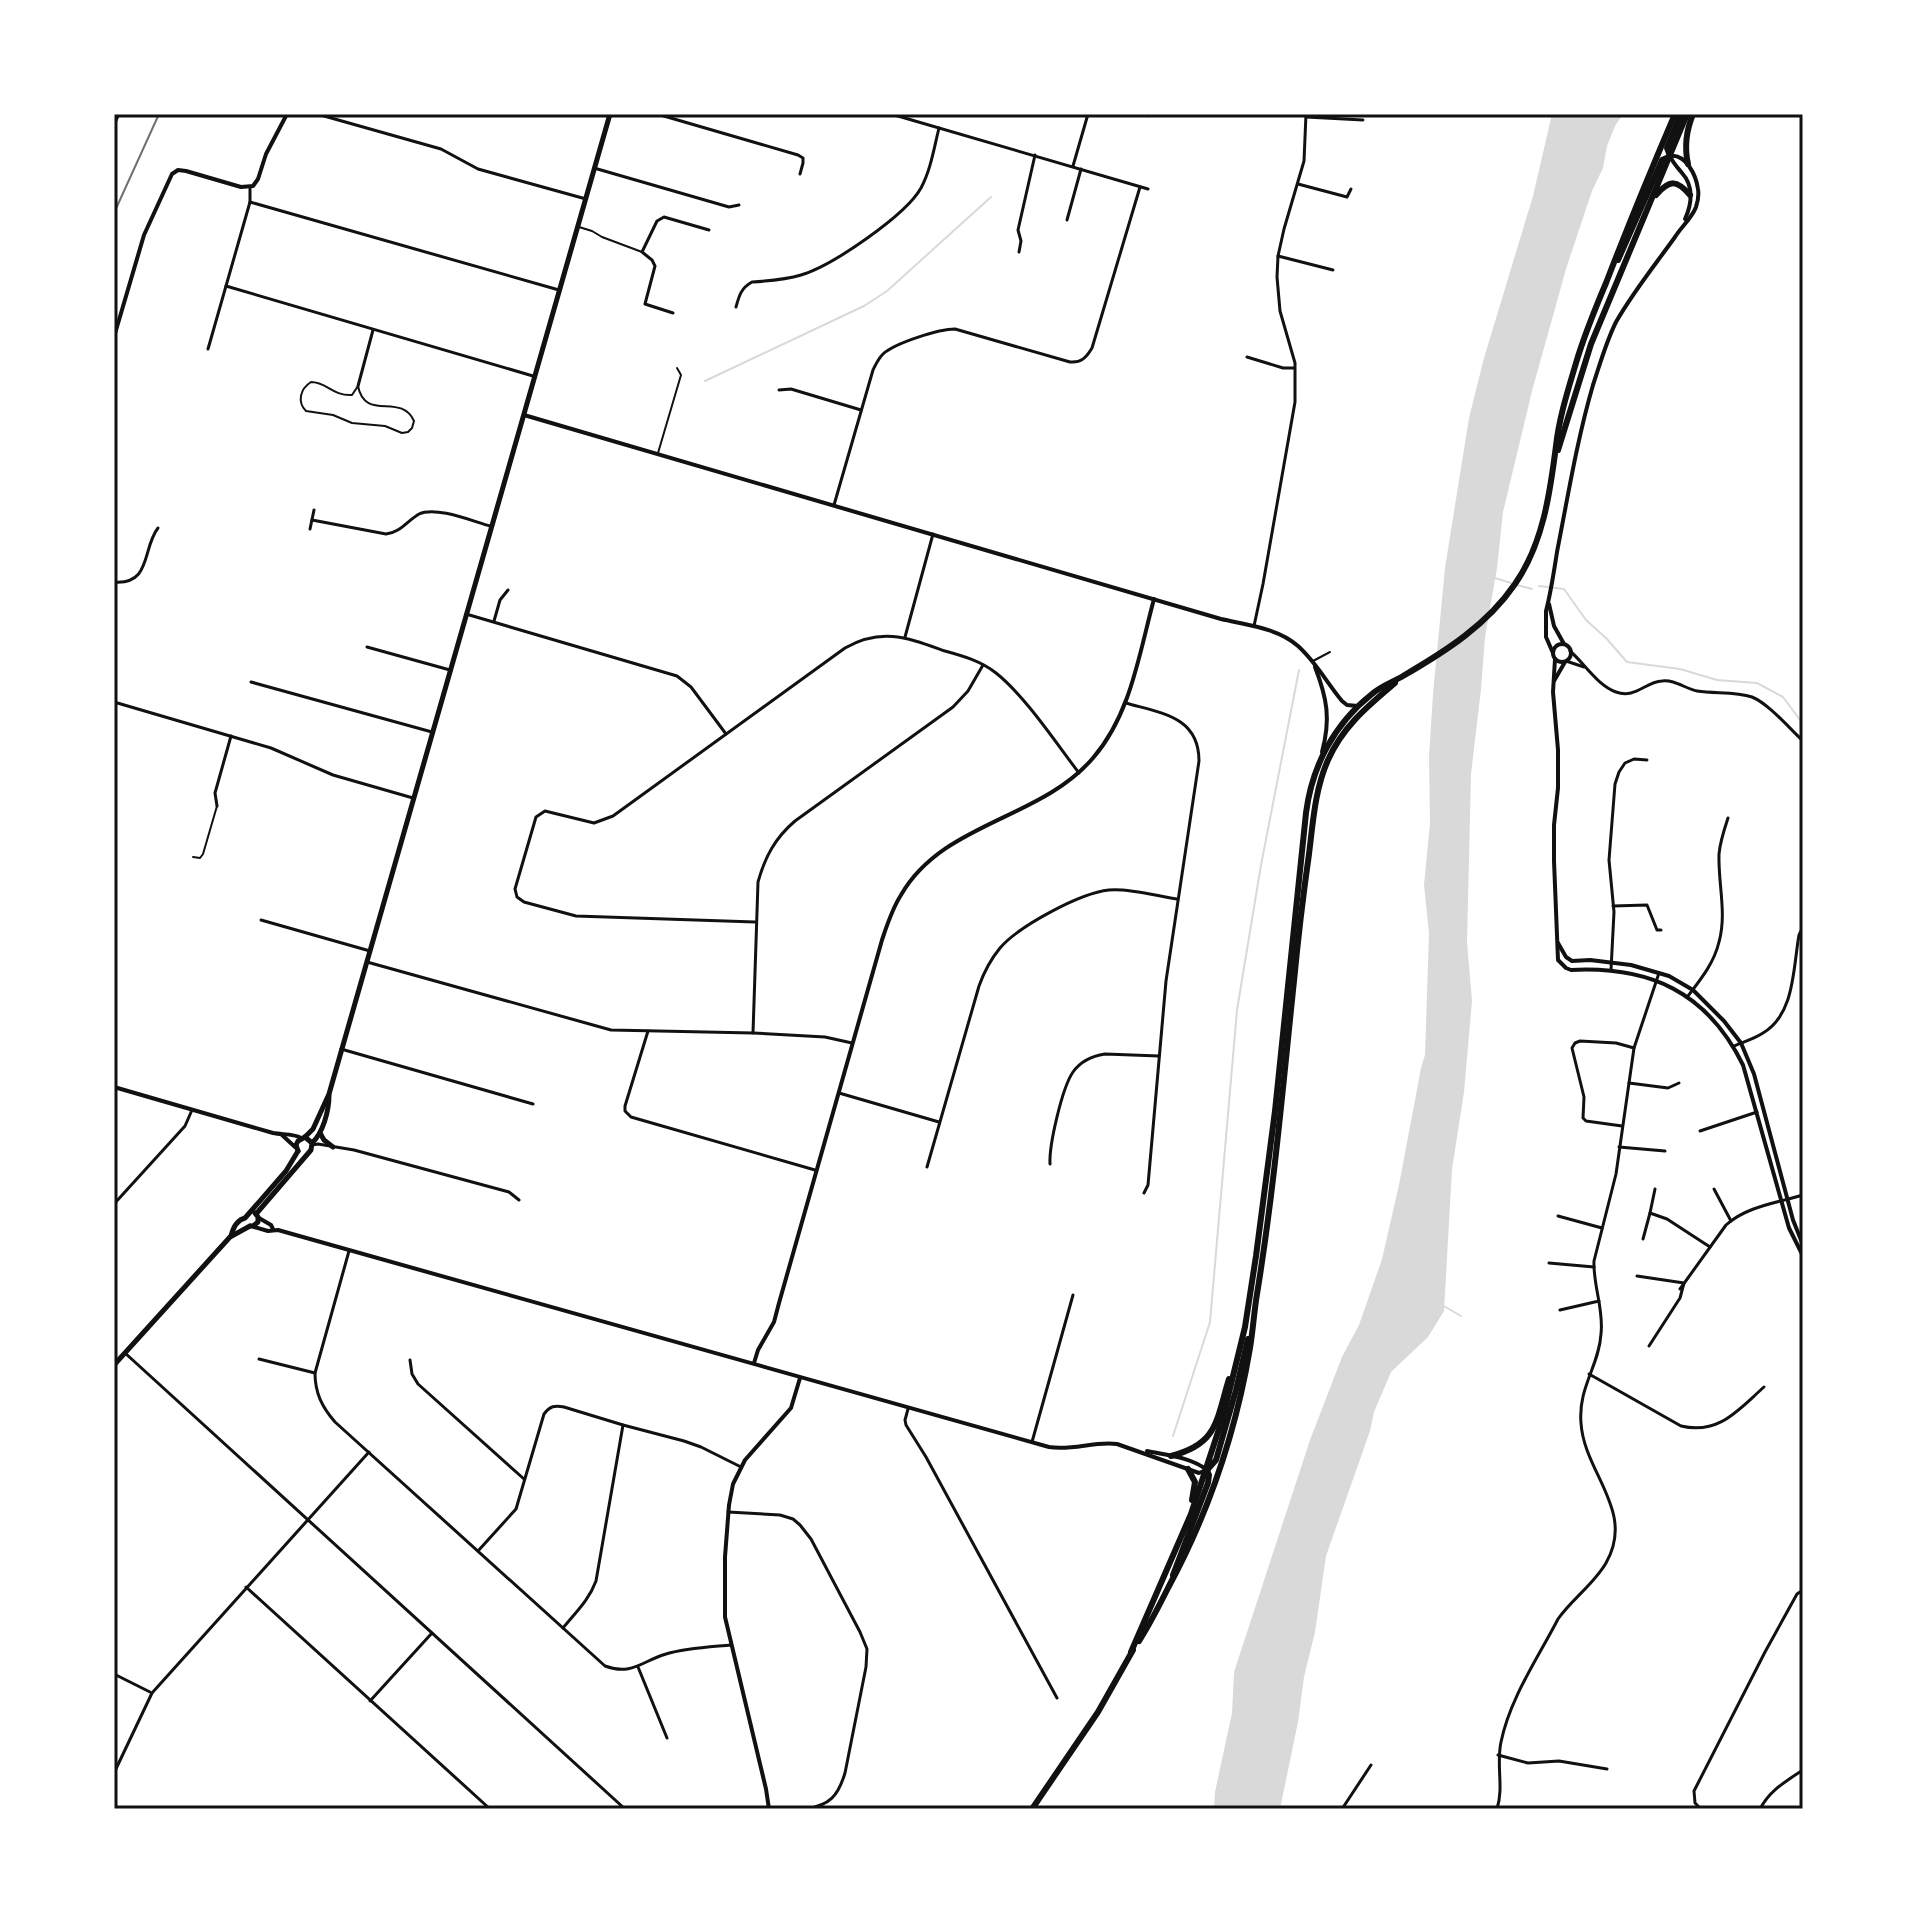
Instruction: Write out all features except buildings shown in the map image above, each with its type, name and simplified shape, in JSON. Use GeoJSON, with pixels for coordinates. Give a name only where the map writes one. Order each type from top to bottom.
{"type":"FeatureCollection","features":[{"type":"Feature","properties":{"kind":"highway"},"geometry":{"type":"LineString","coordinates":[[1555,459],[1576,361],[1637,201],[1675,114]]}},
{"type":"Feature","properties":{"kind":"highway"},"geometry":{"type":"LineString","coordinates":[[1670,156],[1667,148],[1681,114]]}},
{"type":"Feature","properties":{"kind":"highway"},"geometry":{"type":"LineString","coordinates":[[1171,1456],[1197,1447],[1212,1431],[1245,1319],[1272,1140],[1308,797],[1321,755],[1358,706],[1385,685],[1455,644],[1484,621],[1506,598],[1524,569],[1539,532],[1555,459],[1591,344],[1690,114]]}},
{"type":"Feature","properties":{"kind":"highway"},"geometry":{"type":"LineString","coordinates":[[1688,164],[1685,150],[1690,114]]}},
{"type":"Feature","properties":{"kind":"highway"},"geometry":{"type":"LineString","coordinates":[[1605,285],[1662,160],[1670,156]]}},
{"type":"Feature","properties":{"kind":"highway"},"geometry":{"type":"LineString","coordinates":[[1651,200],[1671,183],[1681,185],[1690,195]]}},
{"type":"Feature","properties":{"kind":"highway"},"geometry":{"type":"LineString","coordinates":[[1032,1809],[1092,1722],[1150,1624],[1181,1567],[1217,1475],[1250,1347],[1278,1147],[1300,924],[1317,795],[1329,757],[1346,729],[1360,712],[1403,676]]}},
{"type":"Feature","properties":{"kind":"highway"},"geometry":{"type":"LineString","coordinates":[[1131,1652],[1186,1527],[1207,1470],[1230,1390],[1245,1319]]}},
{"type":"Feature","properties":{"kind":"highway"},"geometry":{"type":"LineString","coordinates":[[1207,1470],[1216,1460],[1252,1328]]}},
{"type":"Feature","properties":{"kind":"highway"},"geometry":{"type":"LineString","coordinates":[[1172,1560],[1195,1488],[1188,1469]]}},
{"type":"Feature","properties":{"kind":"highway"},"geometry":{"type":"LineString","coordinates":[[1169,1587],[1208,1483],[1207,1470]]}},
{"type":"Feature","properties":{"kind":"main road"},"geometry":{"type":"LineString","coordinates":[[230,1237],[233,1228],[242,1219],[252,1216],[286,1170],[298,1150],[296,1145],[313,1129],[329,1094],[610,114]]}},
{"type":"Feature","properties":{"kind":"main road"},"geometry":{"type":"LineString","coordinates":[[252,1226],[245,1222],[294,1171],[317,1140],[329,1104],[329,1094]]}},
{"type":"Feature","properties":{"kind":"main road"},"geometry":{"type":"LineString","coordinates":[[320,1132],[333,1147]]}},
{"type":"Feature","properties":{"kind":"main road"},"geometry":{"type":"LineString","coordinates":[[303,1138],[312,1144]]}},
{"type":"Feature","properties":{"kind":"main road"},"geometry":{"type":"LineString","coordinates":[[298,1150],[306,1153]]}},
{"type":"Feature","properties":{"kind":"main road"},"geometry":{"type":"LineString","coordinates":[[114,1365],[230,1237],[258,1222],[252,1216]]}},
{"type":"Feature","properties":{"kind":"street"},"geometry":{"type":"LineString","coordinates":[[114,125],[119,114]]}},
{"type":"Feature","properties":{"kind":"street"},"geometry":{"type":"LineString","coordinates":[[208,349],[250,202],[250,187],[258,179],[266,154],[287,114]]}},
{"type":"Feature","properties":{"kind":"street"},"geometry":{"type":"LineString","coordinates":[[317,114],[441,149],[478,169],[586,199]]}},
{"type":"Feature","properties":{"kind":"street"},"geometry":{"type":"LineString","coordinates":[[657,114],[798,155],[803,158],[800,174]]}},
{"type":"Feature","properties":{"kind":"street"},"geometry":{"type":"LineString","coordinates":[[891,114],[1148,189]]}},
{"type":"Feature","properties":{"kind":"street"},"geometry":{"type":"LineString","coordinates":[[1073,166],[1088,114]]}},
{"type":"Feature","properties":{"kind":"street"},"geometry":{"type":"LineString","coordinates":[[1254,626],[1295,402],[1295,368],[1278,303],[1277,277],[1284,229],[1305,151],[1306,116],[1363,120]]}},
{"type":"Feature","properties":{"kind":"street"},"geometry":{"type":"LineString","coordinates":[[736,307],[746,285],[798,276],[823,267],[911,203],[929,168],[939,128]]}},
{"type":"Feature","properties":{"kind":"street"},"geometry":{"type":"LineString","coordinates":[[1019,252],[1021,241],[1018,230],[1035,155]]}},
{"type":"Feature","properties":{"kind":"street"},"geometry":{"type":"LineString","coordinates":[[1587,669],[1554,656],[1547,642],[1545,618],[1581,430],[1607,344],[1632,296],[1695,210],[1699,196],[1696,179],[1688,164],[1672,155],[1671,161],[1688,180],[1689,209],[1683,225]]}},
{"type":"Feature","properties":{"kind":"street"},"geometry":{"type":"LineString","coordinates":[[594,168],[729,207],[739,205]]}},
{"type":"Feature","properties":{"kind":"street"},"geometry":{"type":"LineString","coordinates":[[1067,220],[1081,169]]}},
{"type":"Feature","properties":{"kind":"street"},"geometry":{"type":"LineString","coordinates":[[114,337],[144,235],[172,174],[178,170],[186,171],[250,187]]}},
{"type":"Feature","properties":{"kind":"street"},"geometry":{"type":"LineString","coordinates":[[1298,184],[1347,197],[1351,189]]}},
{"type":"Feature","properties":{"kind":"street"},"geometry":{"type":"LineString","coordinates":[[834,505],[873,370],[890,349],[945,329],[955,329],[1070,362],[1081,361],[1087,356],[1140,187]]}},
{"type":"Feature","properties":{"kind":"street"},"geometry":{"type":"LineString","coordinates":[[250,202],[559,290]]}},
{"type":"Feature","properties":{"kind":"street"},"geometry":{"type":"LineString","coordinates":[[673,313],[645,304],[655,266],[642,252],[657,221],[664,217],[709,230]]}},
{"type":"Feature","properties":{"kind":"street"},"geometry":{"type":"LineString","coordinates":[[1278,256],[1333,270]]}},
{"type":"Feature","properties":{"kind":"street"},"geometry":{"type":"LineString","coordinates":[[226,286],[534,377]]}},
{"type":"Feature","properties":{"kind":"street"},"geometry":{"type":"LineString","coordinates":[[358,386],[373,330]]}},
{"type":"Feature","properties":{"kind":"street"},"geometry":{"type":"LineString","coordinates":[[1247,357],[1283,368],[1295,368]]}},
{"type":"Feature","properties":{"kind":"street"},"geometry":{"type":"LineString","coordinates":[[779,390],[791,389],[861,410]]}},
{"type":"Feature","properties":{"kind":"street"},"geometry":{"type":"LineString","coordinates":[[524,415],[1221,619],[1254,626],[1300,647],[1342,701],[1358,706]]}},
{"type":"Feature","properties":{"kind":"street"},"geometry":{"type":"LineString","coordinates":[[310,529],[314,510]]}},
{"type":"Feature","properties":{"kind":"street"},"geometry":{"type":"LineString","coordinates":[[312,520],[386,534],[394,533],[416,516],[430,511],[491,526]]}},
{"type":"Feature","properties":{"kind":"street"},"geometry":{"type":"LineString","coordinates":[[114,582],[129,580],[140,573],[158,528]]}},
{"type":"Feature","properties":{"kind":"street"},"geometry":{"type":"LineString","coordinates":[[905,637],[933,534]]}},
{"type":"Feature","properties":{"kind":"street"},"geometry":{"type":"LineString","coordinates":[[494,621],[500,600],[508,590]]}},
{"type":"Feature","properties":{"kind":"street"},"geometry":{"type":"LineString","coordinates":[[754,1363],[774,1322],[890,915],[915,875],[934,857],[959,839],[1056,791],[1079,773],[1103,745],[1126,703],[1154,599]]}},
{"type":"Feature","properties":{"kind":"street"},"geometry":{"type":"LineString","coordinates":[[1549,599],[1554,626],[1565,645],[1604,685],[1620,693],[1634,693],[1658,681],[1667,681],[1696,691],[1753,698],[1803,741]]}},
{"type":"Feature","properties":{"kind":"street"},"geometry":{"type":"LineString","coordinates":[[466,614],[677,676],[691,687],[726,734]]}},
{"type":"Feature","properties":{"kind":"street"},"geometry":{"type":"LineString","coordinates":[[755,922],[576,916],[524,902],[518,899],[515,892],[536,817],[545,811],[587,822],[604,821],[852,644],[870,637],[905,637],[997,673],[1079,773]]}},
{"type":"Feature","properties":{"kind":"street"},"geometry":{"type":"LineString","coordinates":[[1565,645],[1556,646],[1553,681],[1558,750],[1554,861],[1558,960],[1566,968],[1611,970],[1656,981],[1688,996],[1711,1018],[1734,1046],[1743,1065],[1789,1228],[1803,1256]]}},
{"type":"Feature","properties":{"kind":"street"},"geometry":{"type":"LineString","coordinates":[[367,647],[450,670]]}},
{"type":"Feature","properties":{"kind":"street"},"geometry":{"type":"LineString","coordinates":[[1553,681],[1570,657],[1570,651]]}},
{"type":"Feature","properties":{"kind":"street"},"geometry":{"type":"LineString","coordinates":[[1312,661],[1324,691],[1328,712],[1321,755]]}},
{"type":"Feature","properties":{"kind":"street"},"geometry":{"type":"LineString","coordinates":[[753,1033],[755,922],[758,882],[764,861],[784,830],[953,707],[968,691],[983,665]]}},
{"type":"Feature","properties":{"kind":"street"},"geometry":{"type":"LineString","coordinates":[[251,682],[432,732]]}},
{"type":"Feature","properties":{"kind":"street"},"geometry":{"type":"LineString","coordinates":[[114,702],[271,748],[333,775],[413,798]]}},
{"type":"Feature","properties":{"kind":"street"},"geometry":{"type":"LineString","coordinates":[[1126,703],[1179,720],[1192,734],[1199,751],[1166,981],[1148,1185],[1144,1193]]}},
{"type":"Feature","properties":{"kind":"street"},"geometry":{"type":"LineString","coordinates":[[217,806],[215,793],[231,736]]}},
{"type":"Feature","properties":{"kind":"street"},"geometry":{"type":"LineString","coordinates":[[1611,970],[1613,906],[1609,860],[1615,784],[1625,763],[1640,758],[1647,760]]}},
{"type":"Feature","properties":{"kind":"street"},"geometry":{"type":"LineString","coordinates":[[1688,996],[1710,967],[1719,944],[1723,922],[1719,856],[1728,818]]}},
{"type":"Feature","properties":{"kind":"street"},"geometry":{"type":"LineString","coordinates":[[927,1167],[979,986],[992,960],[1007,941],[1027,926],[1085,895],[1113,890],[1177,899]]}},
{"type":"Feature","properties":{"kind":"street"},"geometry":{"type":"LineString","coordinates":[[1613,906],[1647,905],[1654,926],[1661,930]]}},
{"type":"Feature","properties":{"kind":"street"},"geometry":{"type":"LineString","coordinates":[[261,920],[370,951]]}},
{"type":"Feature","properties":{"kind":"street"},"geometry":{"type":"LineString","coordinates":[[1734,1046],[1772,1027],[1784,1012],[1803,927]]}},
{"type":"Feature","properties":{"kind":"street"},"geometry":{"type":"LineString","coordinates":[[1557,941],[1568,960],[1631,965],[1679,981],[1693,990],[1724,1021],[1741,1043],[1754,1074],[1793,1220],[1803,1245]]}},
{"type":"Feature","properties":{"kind":"street"},"geometry":{"type":"LineString","coordinates":[[367,962],[611,1030],[753,1033],[825,1037],[852,1043]]}},
{"type":"Feature","properties":{"kind":"street"},"geometry":{"type":"LineString","coordinates":[[1497,1809],[1501,1793],[1498,1755],[1509,1714],[1558,1619],[1600,1572],[1612,1550],[1616,1527],[1614,1512],[1581,1433],[1580,1409],[1601,1338],[1594,1267],[1616,1174],[1634,1048],[1659,973]]}},
{"type":"Feature","properties":{"kind":"street"},"geometry":{"type":"LineString","coordinates":[[648,1031],[625,1106],[631,1117],[817,1171]]}},
{"type":"Feature","properties":{"kind":"street"},"geometry":{"type":"LineString","coordinates":[[1622,1126],[1583,1118],[1584,1097],[1572,1048],[1580,1041],[1616,1043],[1634,1048]]}},
{"type":"Feature","properties":{"kind":"street"},"geometry":{"type":"LineString","coordinates":[[341,1049],[533,1104]]}},
{"type":"Feature","properties":{"kind":"street"},"geometry":{"type":"LineString","coordinates":[[1050,1164],[1054,1130],[1068,1082],[1080,1065],[1096,1055],[1159,1056]]}},
{"type":"Feature","properties":{"kind":"street"},"geometry":{"type":"LineString","coordinates":[[1629,1083],[1668,1088],[1679,1083]]}},
{"type":"Feature","properties":{"kind":"street"},"geometry":{"type":"LineString","coordinates":[[114,1087],[282,1135],[303,1138]]}},
{"type":"Feature","properties":{"kind":"street"},"geometry":{"type":"LineString","coordinates":[[838,1093],[939,1122]]}},
{"type":"Feature","properties":{"kind":"street"},"geometry":{"type":"LineString","coordinates":[[114,1204],[185,1126],[192,1110]]}},
{"type":"Feature","properties":{"kind":"street"},"geometry":{"type":"LineString","coordinates":[[1700,1131],[1757,1112]]}},
{"type":"Feature","properties":{"kind":"street"},"geometry":{"type":"LineString","coordinates":[[282,1135],[298,1150]]}},
{"type":"Feature","properties":{"kind":"street"},"geometry":{"type":"LineString","coordinates":[[312,1144],[354,1150],[509,1192],[519,1200]]}},
{"type":"Feature","properties":{"kind":"street"},"geometry":{"type":"LineString","coordinates":[[1619,1147],[1665,1151]]}},
{"type":"Feature","properties":{"kind":"street"},"geometry":{"type":"LineString","coordinates":[[1643,1239],[1655,1189]]}},
{"type":"Feature","properties":{"kind":"street"},"geometry":{"type":"LineString","coordinates":[[1714,1189],[1731,1221]]}},
{"type":"Feature","properties":{"kind":"street"},"geometry":{"type":"LineString","coordinates":[[1680,1289],[1731,1221],[1744,1212],[1803,1195]]}},
{"type":"Feature","properties":{"kind":"street"},"geometry":{"type":"LineString","coordinates":[[1650,1213],[1667,1219],[1710,1247]]}},
{"type":"Feature","properties":{"kind":"street"},"geometry":{"type":"LineString","coordinates":[[252,1216],[273,1229]]}},
{"type":"Feature","properties":{"kind":"street"},"geometry":{"type":"LineString","coordinates":[[1558,1216],[1602,1228]]}},
{"type":"Feature","properties":{"kind":"street"},"geometry":{"type":"LineString","coordinates":[[252,1226],[268,1231],[273,1229],[1032,1442],[1060,1449],[1104,1442],[1171,1456],[1201,1465],[1207,1470],[1199,1473],[1133,1449]]}},
{"type":"Feature","properties":{"kind":"street"},"geometry":{"type":"LineString","coordinates":[[349,1251],[315,1373],[317,1392],[326,1412],[605,1666],[624,1670],[666,1654],[731,1645]]}},
{"type":"Feature","properties":{"kind":"street"},"geometry":{"type":"LineString","coordinates":[[1549,1263],[1594,1267]]}},
{"type":"Feature","properties":{"kind":"street"},"geometry":{"type":"LineString","coordinates":[[1637,1276],[1684,1283]]}},
{"type":"Feature","properties":{"kind":"street"},"geometry":{"type":"LineString","coordinates":[[1649,1346],[1680,1298],[1684,1283]]}},
{"type":"Feature","properties":{"kind":"street"},"geometry":{"type":"LineString","coordinates":[[1032,1442],[1073,1295]]}},
{"type":"Feature","properties":{"kind":"street"},"geometry":{"type":"LineString","coordinates":[[1560,1310],[1599,1301]]}},
{"type":"Feature","properties":{"kind":"street"},"geometry":{"type":"LineString","coordinates":[[125,1353],[625,1809]]}},
{"type":"Feature","properties":{"kind":"street"},"geometry":{"type":"LineString","coordinates":[[259,1359],[315,1373]]}},
{"type":"Feature","properties":{"kind":"street"},"geometry":{"type":"LineString","coordinates":[[410,1360],[412,1374],[418,1384],[524,1479]]}},
{"type":"Feature","properties":{"kind":"street"},"geometry":{"type":"LineString","coordinates":[[1589,1374],[1691,1429],[1715,1426],[1725,1421],[1764,1387]]}},
{"type":"Feature","properties":{"kind":"street"},"geometry":{"type":"LineString","coordinates":[[769,1809],[724,1605],[728,1512],[733,1484],[741,1467],[791,1408],[800,1378]]}},
{"type":"Feature","properties":{"kind":"street"},"geometry":{"type":"LineString","coordinates":[[478,1551],[516,1509],[544,1414],[557,1405],[693,1444],[741,1467]]}},
{"type":"Feature","properties":{"kind":"street"},"geometry":{"type":"LineString","coordinates":[[908,1407],[906,1425],[1057,1698]]}},
{"type":"Feature","properties":{"kind":"street"},"geometry":{"type":"LineString","coordinates":[[562,1628],[584,1605],[596,1581],[623,1425]]}},
{"type":"Feature","properties":{"kind":"street"},"geometry":{"type":"LineString","coordinates":[[114,1773],[152,1693],[369,1452]]}},
{"type":"Feature","properties":{"kind":"street"},"geometry":{"type":"LineString","coordinates":[[728,1512],[780,1515],[800,1525],[811,1539],[865,1643],[866,1667],[841,1787],[828,1803],[806,1809]]}},
{"type":"Feature","properties":{"kind":"street"},"geometry":{"type":"LineString","coordinates":[[246,1587],[490,1809]]}},
{"type":"Feature","properties":{"kind":"street"},"geometry":{"type":"LineString","coordinates":[[1701,1809],[1695,1803],[1694,1791],[1765,1652],[1797,1594],[1803,1590]]}},
{"type":"Feature","properties":{"kind":"street"},"geometry":{"type":"LineString","coordinates":[[370,1701],[432,1633]]}},
{"type":"Feature","properties":{"kind":"street"},"geometry":{"type":"LineString","coordinates":[[638,1667],[667,1738]]}},
{"type":"Feature","properties":{"kind":"street"},"geometry":{"type":"LineString","coordinates":[[114,1674],[152,1693]]}},
{"type":"Feature","properties":{"kind":"street"},"geometry":{"type":"LineString","coordinates":[[1498,1755],[1528,1763],[1559,1761],[1607,1769]]}},
{"type":"Feature","properties":{"kind":"street"},"geometry":{"type":"LineString","coordinates":[[1342,1809],[1371,1765]]}},
{"type":"Feature","properties":{"kind":"street"},"geometry":{"type":"LineString","coordinates":[[1760,1809],[1767,1797],[1803,1770]]}},
{"type":"Feature","properties":{"kind":"street"},"geometry":{"type":"LineString","coordinates":[[828,1803],[832,1808]]}},
{"type":"Feature","properties":{"kind":"lane"},"geometry":{"type":"LineString","coordinates":[[578,226],[642,252]]}},
{"type":"Feature","properties":{"kind":"lane"},"geometry":{"type":"LineString","coordinates":[[657,454],[681,375],[677,368]]}},
{"type":"Feature","properties":{"kind":"lane"},"geometry":{"type":"LineString","coordinates":[[311,382],[347,395],[352,395],[358,386],[368,403],[380,407],[396,406],[407,411],[414,421],[412,428],[402,433],[385,426],[352,423],[302,408],[303,389],[311,382]]}},
{"type":"Feature","properties":{"kind":"lane"},"geometry":{"type":"LineString","coordinates":[[1312,661],[1330,652]]}},
{"type":"Feature","properties":{"kind":"lane"},"geometry":{"type":"LineString","coordinates":[[193,857],[200,858],[203,854],[217,806]]}},
{"type":"Feature","properties":{"kind":"shaded area"},"geometry":{"type":"Polygon","coordinates":[[[1552,114],[1623,114],[1607,146],[1603,168],[1592,191],[1566,269],[1503,512],[1485,637],[1471,774],[1467,942],[1472,1001],[1464,1092],[1452,1169],[1444,1311],[1428,1337],[1391,1372],[1374,1412],[1326,1556],[1315,1632],[1280,1809],[1214,1809],[1232,1713],[1234,1672],[1310,1440],[1342,1357],[1359,1325],[1382,1259],[1425,1055],[1429,933],[1424,885],[1430,823],[1429,757],[1445,568],[1469,418],[1533,196],[1552,114]]]}},
{"type":"Feature","properties":{"kind":"waterway"},"geometry":{"type":"LineString","coordinates":[[1147,117],[1150,114]]}},
{"type":"Feature","properties":{"kind":"waterway"},"geometry":{"type":"LineString","coordinates":[[705,381],[864,306],[887,291],[991,197]]}},
{"type":"Feature","properties":{"kind":"waterway"},"geometry":{"type":"LineString","coordinates":[[1495,578],[1511,583]]}},
{"type":"Feature","properties":{"kind":"waterway"},"geometry":{"type":"LineString","coordinates":[[1517,585],[1532,589]]}},
{"type":"Feature","properties":{"kind":"waterway"},"geometry":{"type":"LineString","coordinates":[[1539,586],[1564,589],[1586,620],[1627,662],[1680,669],[1717,680],[1757,683],[1783,697],[1803,724]]}},
{"type":"Feature","properties":{"kind":"waterway"},"geometry":{"type":"LineString","coordinates":[[1173,1436],[1210,1322],[1237,1010],[1261,865],[1299,670]]}},
{"type":"Feature","properties":{"kind":"waterway"},"geometry":{"type":"LineString","coordinates":[[1803,758],[1803,788]]}},
{"type":"Feature","properties":{"kind":"waterway"},"geometry":{"type":"LineString","coordinates":[[1442,1305],[1461,1316]]}},
{"type":"Feature","properties":{"kind":"railway"},"geometry":{"type":"LineString","coordinates":[[114,213],[159,114]]}}]}
